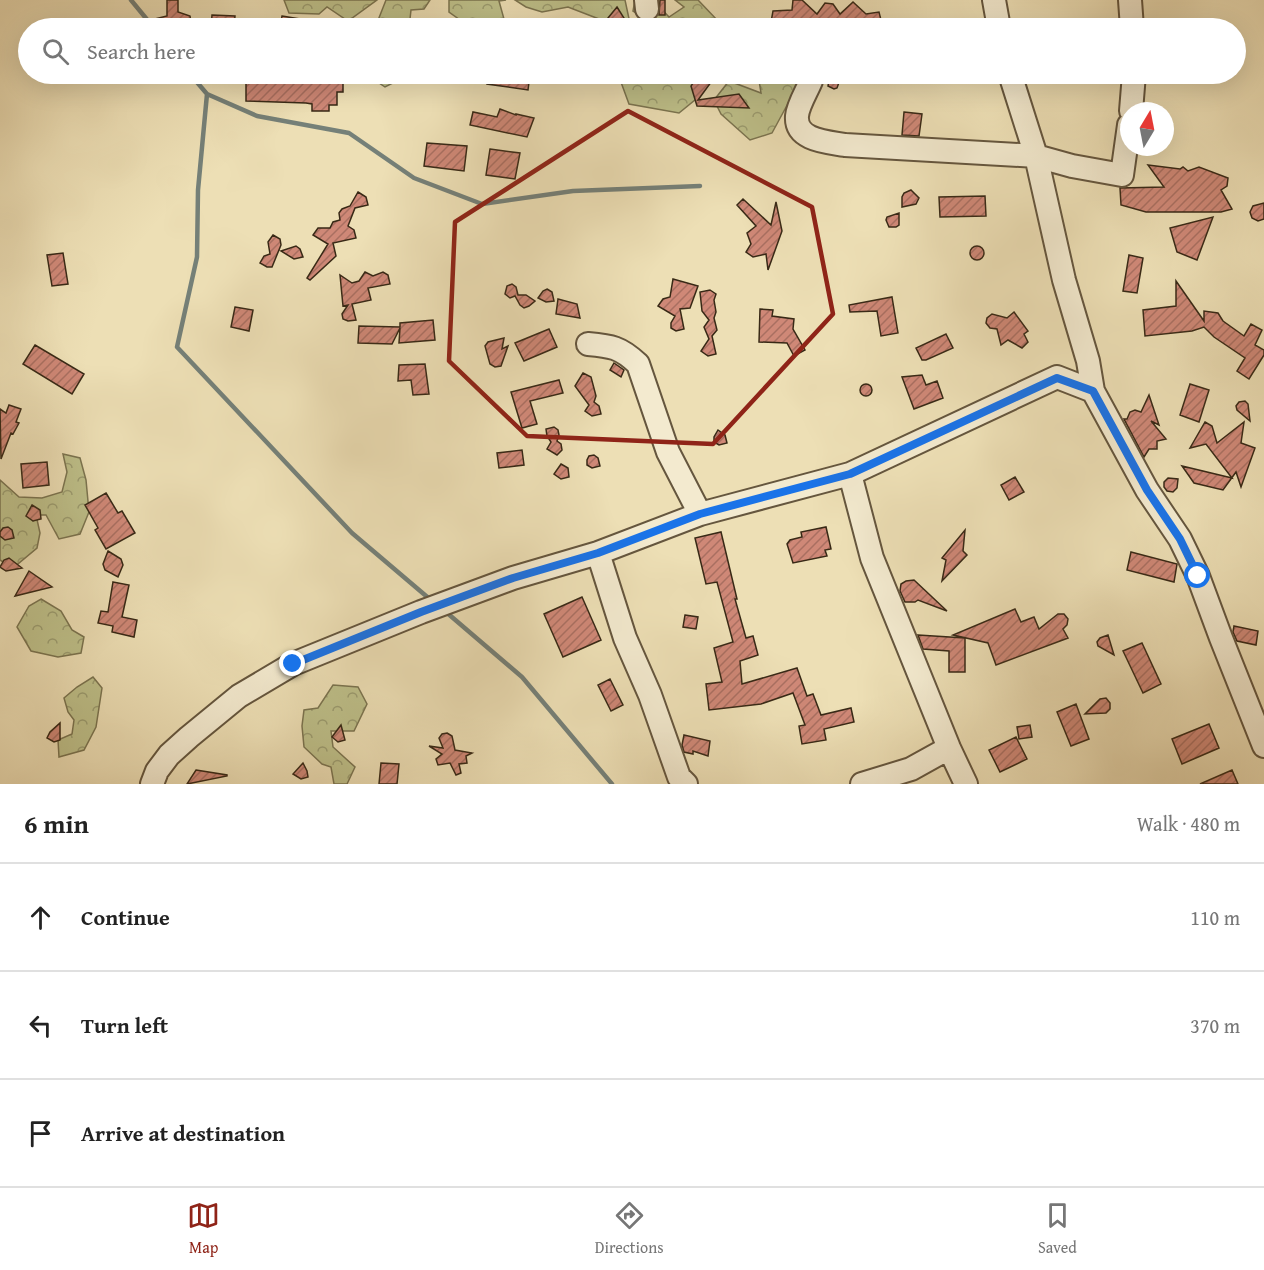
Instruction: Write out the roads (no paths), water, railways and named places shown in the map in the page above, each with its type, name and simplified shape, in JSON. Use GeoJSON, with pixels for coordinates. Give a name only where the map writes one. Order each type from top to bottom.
{"type":"FeatureCollection","features":[{"type":"Feature","properties":{"kind":"street"},"geometry":{"type":"LineString","coordinates":[[994,0],[997,18]]}},
{"type":"Feature","properties":{"kind":"street"},"geometry":{"type":"LineString","coordinates":[[1130,0],[1131,18]]}},
{"type":"Feature","properties":{"kind":"street"},"geometry":{"type":"LineString","coordinates":[[810,84],[797,117],[801,130],[815,140],[854,146],[1036,156],[1072,166],[1122,175],[1125,156]]}},
{"type":"Feature","properties":{"kind":"street"},"geometry":{"type":"LineString","coordinates":[[1013,84],[1036,156],[1064,280],[1088,361],[1093,391],[1147,490],[1180,539],[1198,576],[1262,735]]}},
{"type":"Feature","properties":{"kind":"street"},"geometry":{"type":"LineString","coordinates":[[1132,102],[1133,84]]}},
{"type":"Feature","properties":{"kind":"street"},"geometry":{"type":"LineString","coordinates":[[588,344],[615,346],[638,364],[668,452],[700,514]]}},
{"type":"Feature","properties":{"kind":"street"},"geometry":{"type":"LineString","coordinates":[[152,784],[157,771],[169,755],[189,737],[238,696],[293,664],[421,612],[513,578],[598,553],[700,514],[850,474],[1057,378],[1088,361]]}},
{"type":"Feature","properties":{"kind":"street"},"geometry":{"type":"LineString","coordinates":[[1057,378],[1093,391]]}},
{"type":"Feature","properties":{"kind":"street"},"geometry":{"type":"LineString","coordinates":[[850,474],[872,558],[949,748],[966,784]]}},
{"type":"Feature","properties":{"kind":"street"},"geometry":{"type":"LineString","coordinates":[[598,553],[625,638],[650,695],[679,777],[686,784]]}},
{"type":"Feature","properties":{"kind":"street"},"geometry":{"type":"LineString","coordinates":[[862,784],[911,769],[949,748]]}},
{"type":"Feature","properties":{"kind":"waterway"},"geometry":{"type":"LineString","coordinates":[[131,0],[146,18]]}},
{"type":"Feature","properties":{"kind":"waterway"},"geometry":{"type":"LineString","coordinates":[[198,84],[207,94],[257,116],[349,133],[414,178],[482,204],[573,191],[700,186]]}},
{"type":"Feature","properties":{"kind":"waterway"},"geometry":{"type":"LineString","coordinates":[[207,94],[198,190],[197,257],[177,347],[352,533],[432,601]]}},
{"type":"Feature","properties":{"kind":"waterway"},"geometry":{"type":"LineString","coordinates":[[446,612],[522,677],[612,784]]}}]}
